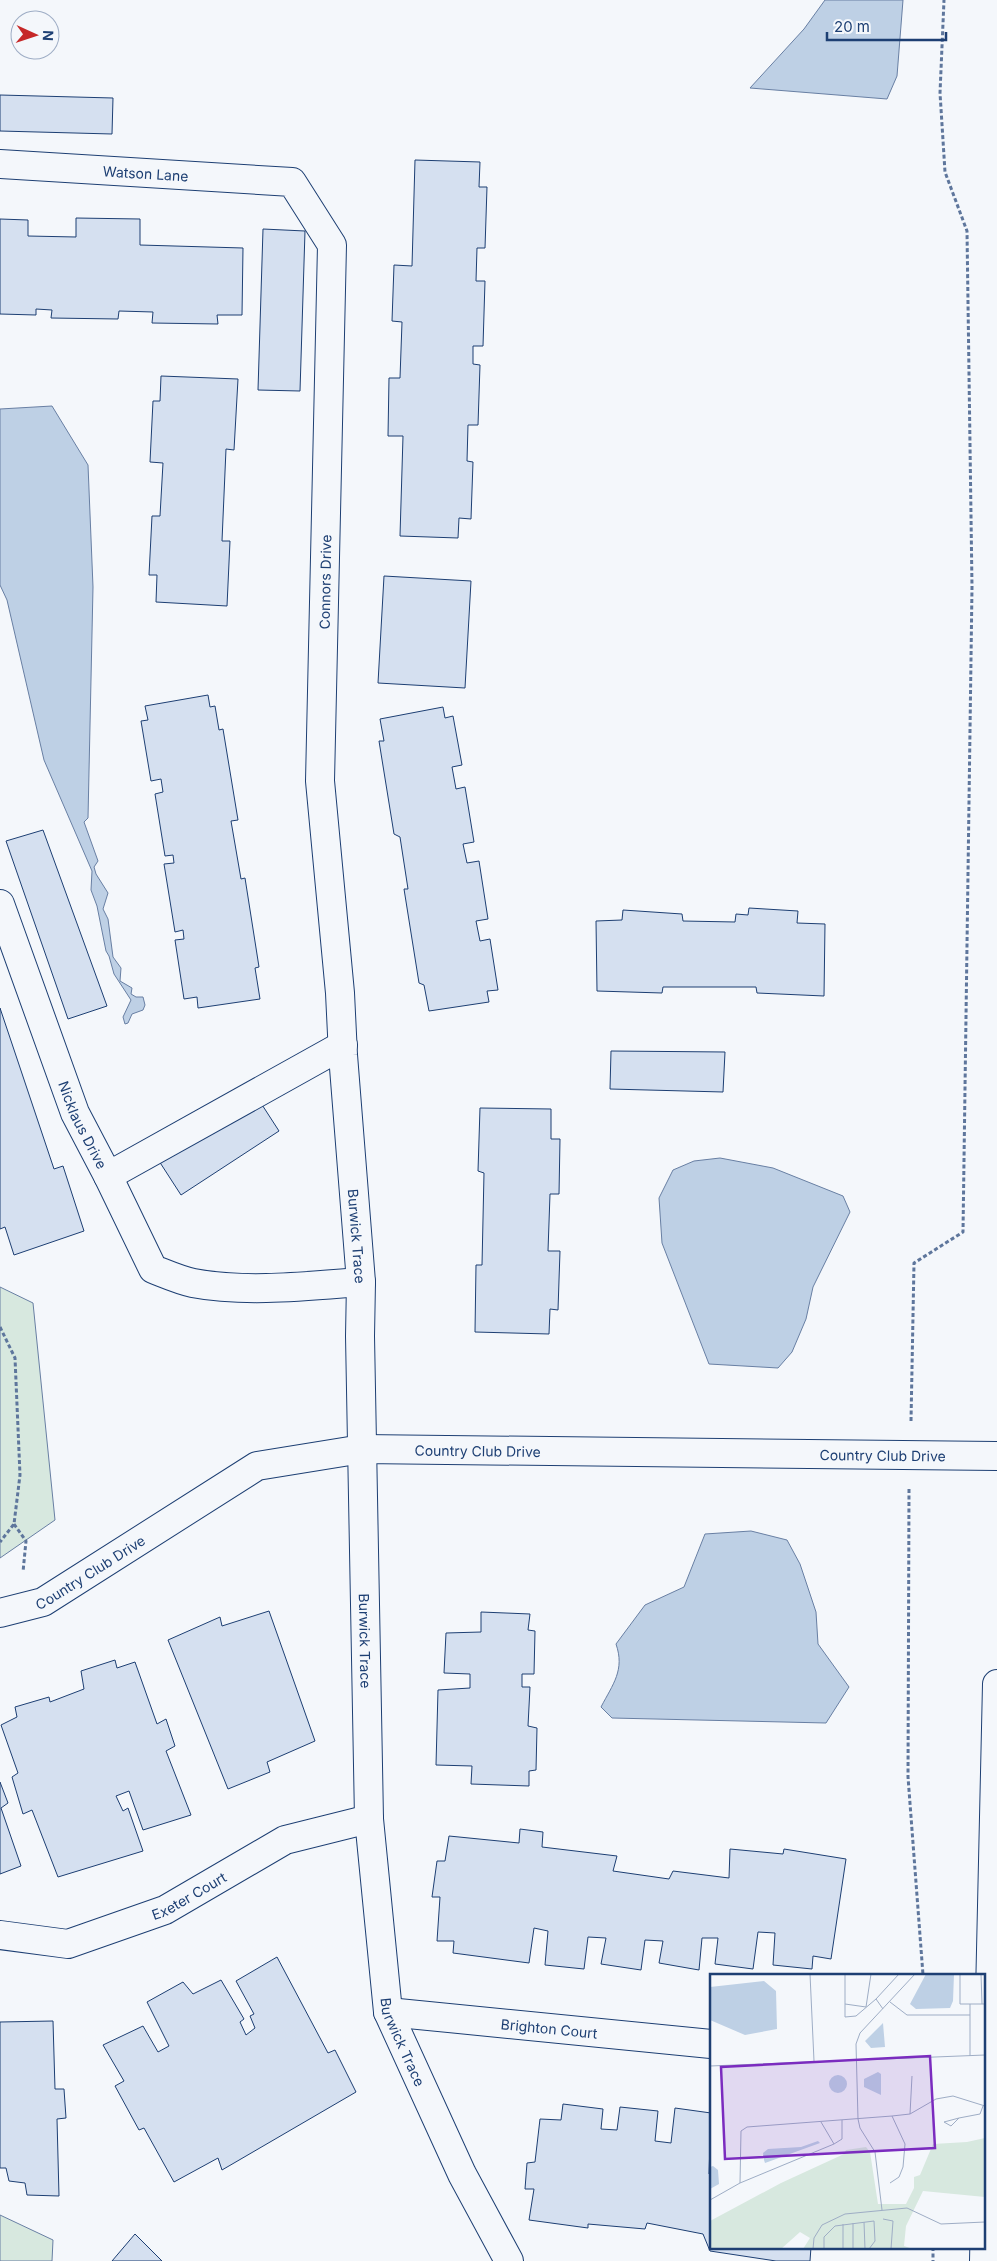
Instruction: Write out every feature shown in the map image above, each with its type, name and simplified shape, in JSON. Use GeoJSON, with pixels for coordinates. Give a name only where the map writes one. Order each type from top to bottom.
{"type":"FeatureCollection","features":[{"type":"Feature","properties":{"kind":"street","name":"Watson Lane"},"geometry":{"type":"LineString","coordinates":[[0,164],[292,182]]}},
{"type":"Feature","properties":{"kind":"street","name":"Connors Drive"},"geometry":{"type":"LineString","coordinates":[[292,182],[332,245],[320,781],[340,994]]}},
{"type":"Feature","properties":{"kind":"street","name":"Nicklaus Drive"},"geometry":{"type":"LineString","coordinates":[[0,904],[75,1113],[108,1176],[343,1045]]}},
{"type":"Feature","properties":{"kind":"street","name":"Burwick Trace"},"geometry":{"type":"LineString","coordinates":[[340,994],[361,1282],[360,1336],[369,1819],[388,2012],[462,2174],[509,2261]]}},
{"type":"Feature","properties":{"kind":"street"},"geometry":{"type":"LineString","coordinates":[[108,1176],[153,1269],[192,1283],[232,1286],[281,1289],[361,1282]]}},
{"type":"Feature","properties":{"kind":"street","name":"Country Club Drive"},"geometry":{"type":"LineString","coordinates":[[10,1610],[42,1602],[257,1466],[362,1449],[997,1456]]}},
{"type":"Feature","properties":{"kind":"street"},"geometry":{"type":"LineString","coordinates":[[984,2261],[997,1684]]}},
{"type":"Feature","properties":{"kind":"street","name":"Exeter Court"},"geometry":{"type":"LineString","coordinates":[[0,1935],[68,1944],[165,1910],[285,1840],[369,1819]]}},
{"type":"Feature","properties":{"kind":"street","name":"Brighton Court"},"geometry":{"type":"LineString","coordinates":[[388,2012],[710,2044]]}},
{"type":"Feature","properties":{"kind":"path"},"geometry":{"type":"LineString","coordinates":[[923,1974],[908,1777],[908,1554],[914,1263],[963,1232],[972,587],[967,231],[945,172],[940,93],[944,0]]}},
{"type":"Feature","properties":{"kind":"path"},"geometry":{"type":"LineString","coordinates":[[0,1327],[15,1358],[20,1475],[14,1524],[0,1542]]}},
{"type":"Feature","properties":{"kind":"path"},"geometry":{"type":"LineString","coordinates":[[10,1610],[26,1541],[14,1524]]}},
{"type":"Feature","properties":{"kind":"path"},"geometry":{"type":"LineString","coordinates":[[933,2248],[933,2261]]}},
{"type":"Feature","properties":{"kind":"shaded area"},"geometry":{"type":"Polygon","coordinates":[[[0,1287],[33,1303],[55,1520],[0,1558],[0,1287]]]}},
{"type":"Feature","properties":{"kind":"shaded area"},"geometry":{"type":"Polygon","coordinates":[[[0,2215],[53,2240],[52,2261],[0,2261],[0,2215]]]}},
{"type":"Feature","properties":{"kind":"water"},"geometry":{"type":"Polygon","coordinates":[[[825,0],[903,0],[897,76],[887,99],[750,88],[804,29],[825,0]]]}},
{"type":"Feature","properties":{"kind":"water"},"geometry":{"type":"Polygon","coordinates":[[[52,406],[88,465],[93,587],[88,818],[84,822],[98,861],[94,867],[96,874],[108,893],[103,909],[108,919],[113,957],[121,968],[120,981],[132,988],[131,994],[136,997],[143,997],[145,1005],[143,1010],[132,1014],[128,1023],[125,1024],[123,1017],[131,1000],[114,974],[106,951],[97,906],[91,890],[92,871],[44,760],[7,600],[0,585],[0,409],[52,406]]]}},
{"type":"Feature","properties":{"kind":"water"},"geometry":{"type":"Polygon","coordinates":[[[720,1158],[773,1168],[843,1196],[850,1212],[813,1287],[806,1319],[792,1352],[778,1368],[709,1364],[662,1243],[659,1198],[673,1170],[694,1161],[720,1158]]]}},
{"type":"Feature","properties":{"kind":"water"},"geometry":{"type":"Polygon","coordinates":[[[751,1531],[787,1540],[800,1564],[816,1612],[818,1644],[849,1687],[826,1723],[612,1718],[601,1707],[613,1684],[618,1669],[619,1662],[616,1644],[645,1605],[684,1587],[705,1534],[751,1531]]]}},
{"type":"Feature","properties":{"kind":"building"},"geometry":{"type":"Polygon","coordinates":[[[0,95],[113,98],[112,134],[0,131],[0,95]]]}},
{"type":"Feature","properties":{"kind":"building"},"geometry":{"type":"Polygon","coordinates":[[[415,160],[480,162],[479,187],[487,187],[485,248],[477,248],[476,281],[485,281],[483,346],[473,346],[473,364],[480,365],[478,425],[468,425],[467,461],[473,462],[471,519],[459,518],[458,538],[400,536],[403,436],[388,436],[389,378],[400,378],[402,322],[392,321],[394,265],[412,266],[415,160]]]}},
{"type":"Feature","properties":{"kind":"building"},"geometry":{"type":"Polygon","coordinates":[[[76,218],[140,219],[140,245],[243,248],[242,315],[217,315],[218,324],[152,323],[153,312],[119,311],[118,319],[51,318],[52,310],[36,309],[36,315],[0,314],[0,219],[28,220],[28,236],[76,237],[76,218]]]}},
{"type":"Feature","properties":{"kind":"building"},"geometry":{"type":"Polygon","coordinates":[[[263,229],[305,231],[300,391],[258,390],[263,229]]]}},
{"type":"Feature","properties":{"kind":"building"},"geometry":{"type":"Polygon","coordinates":[[[161,376],[238,379],[234,450],[226,449],[222,541],[230,541],[227,606],[156,602],[157,575],[149,575],[152,516],[160,516],[163,463],[150,462],[153,401],[160,401],[161,376]]]}},
{"type":"Feature","properties":{"kind":"building"},"geometry":{"type":"Polygon","coordinates":[[[384,576],[471,581],[465,688],[378,683],[384,576]]]}},
{"type":"Feature","properties":{"kind":"building"},"geometry":{"type":"Polygon","coordinates":[[[208,695],[210,707],[215,706],[219,730],[223,729],[238,820],[231,821],[241,879],[245,878],[259,967],[255,968],[260,999],[198,1008],[197,997],[184,999],[175,940],[184,939],[183,930],[175,932],[164,864],[174,863],[173,855],[165,856],[155,794],[163,792],[161,779],[151,781],[141,721],[148,720],[145,706],[208,695]]]}},
{"type":"Feature","properties":{"kind":"building"},"geometry":{"type":"Polygon","coordinates":[[[443,707],[445,718],[453,716],[462,765],[452,767],[456,789],[465,787],[474,842],[463,844],[467,863],[479,861],[488,919],[476,921],[480,941],[490,939],[498,990],[487,991],[489,1002],[429,1011],[424,985],[419,983],[404,889],[408,889],[400,837],[394,834],[379,741],[384,741],[380,719],[443,707]]]}},
{"type":"Feature","properties":{"kind":"building"},"geometry":{"type":"Polygon","coordinates":[[[43,830],[107,1006],[68,1019],[6,841],[43,830]]]}},
{"type":"Feature","properties":{"kind":"building"},"geometry":{"type":"Polygon","coordinates":[[[749,908],[798,911],[797,923],[825,924],[824,996],[757,993],[756,987],[663,987],[662,993],[597,991],[596,921],[622,920],[623,910],[682,914],[683,921],[735,922],[736,914],[748,915],[749,908]]]}},
{"type":"Feature","properties":{"kind":"building"},"geometry":{"type":"Polygon","coordinates":[[[0,1008],[54,1169],[63,1166],[84,1231],[14,1255],[5,1227],[0,1229],[0,1008]]]}},
{"type":"Feature","properties":{"kind":"building"},"geometry":{"type":"Polygon","coordinates":[[[611,1051],[725,1052],[723,1092],[610,1089],[611,1051]]]}},
{"type":"Feature","properties":{"kind":"building"},"geometry":{"type":"Polygon","coordinates":[[[257,1097],[279,1131],[181,1195],[159,1161],[257,1097]]]}},
{"type":"Feature","properties":{"kind":"building"},"geometry":{"type":"Polygon","coordinates":[[[480,1108],[551,1109],[551,1139],[560,1139],[559,1194],[550,1194],[548,1251],[560,1251],[558,1310],[550,1309],[549,1334],[475,1332],[476,1265],[482,1265],[484,1173],[478,1171],[480,1108]]]}},
{"type":"Feature","properties":{"kind":"building"},"geometry":{"type":"Polygon","coordinates":[[[269,1611],[315,1741],[267,1762],[270,1772],[228,1789],[168,1640],[220,1617],[222,1626],[269,1611]]]}},
{"type":"Feature","properties":{"kind":"building"},"geometry":{"type":"Polygon","coordinates":[[[481,1612],[530,1614],[528,1630],[535,1631],[534,1674],[522,1674],[522,1687],[530,1687],[528,1726],[537,1728],[536,1770],[529,1771],[529,1786],[471,1784],[472,1766],[436,1765],[438,1690],[470,1688],[470,1674],[444,1673],[446,1633],[481,1632],[481,1612]]]}},
{"type":"Feature","properties":{"kind":"building"},"geometry":{"type":"Polygon","coordinates":[[[115,1660],[117,1668],[135,1662],[157,1724],[166,1719],[175,1746],[166,1751],[191,1815],[143,1830],[129,1791],[116,1796],[123,1811],[128,1808],[143,1851],[58,1877],[32,1810],[23,1814],[12,1777],[18,1773],[1,1725],[17,1717],[15,1707],[49,1697],[50,1702],[84,1689],[81,1671],[115,1660]]]}},
{"type":"Feature","properties":{"kind":"building"},"geometry":{"type":"Polygon","coordinates":[[[0,1782],[8,1803],[1,1808],[21,1866],[0,1874],[0,1782]]]}},
{"type":"Feature","properties":{"kind":"building"},"geometry":{"type":"Polygon","coordinates":[[[520,1829],[543,1832],[542,1847],[617,1856],[613,1871],[669,1879],[673,1871],[729,1878],[730,1849],[783,1854],[784,1849],[846,1859],[831,1959],[813,1956],[812,1969],[773,1965],[775,1933],[758,1932],[753,1969],[715,1964],[718,1938],[702,1938],[699,1970],[659,1963],[663,1941],[645,1940],[641,1970],[601,1964],[606,1938],[588,1937],[584,1969],[545,1965],[548,1931],[534,1928],[529,1963],[453,1953],[454,1941],[437,1941],[440,1897],[432,1897],[437,1861],[445,1861],[449,1836],[519,1843],[520,1829]]]}},
{"type":"Feature","properties":{"kind":"building"},"geometry":{"type":"Polygon","coordinates":[[[277,1957],[328,2053],[335,2050],[356,2092],[222,2170],[218,2158],[174,2182],[144,2128],[139,2130],[115,2086],[124,2081],[103,2045],[143,2026],[158,2052],[169,2046],[147,2002],[183,1982],[193,1994],[221,1980],[244,2019],[240,2022],[246,2035],[255,2028],[250,2016],[254,2014],[236,1981],[277,1957]]]}},
{"type":"Feature","properties":{"kind":"building"},"geometry":{"type":"Polygon","coordinates":[[[53,2021],[55,2089],[64,2089],[66,2118],[57,2119],[59,2196],[27,2195],[25,2183],[9,2181],[6,2168],[0,2168],[0,2022],[53,2021]]]}},
{"type":"Feature","properties":{"kind":"building"},"geometry":{"type":"Polygon","coordinates":[[[563,2104],[603,2109],[601,2129],[617,2130],[620,2107],[658,2111],[655,2141],[671,2143],[675,2108],[710,2113],[710,2248],[811,2248],[810,2261],[776,2261],[710,2251],[703,2234],[647,2223],[645,2229],[588,2224],[588,2228],[529,2220],[534,2189],[525,2189],[527,2163],[535,2162],[540,2119],[561,2120],[563,2104]]]}},
{"type":"Feature","properties":{"kind":"building"},"geometry":{"type":"Polygon","coordinates":[[[135,2234],[162,2261],[112,2261],[135,2234]]]}}]}
